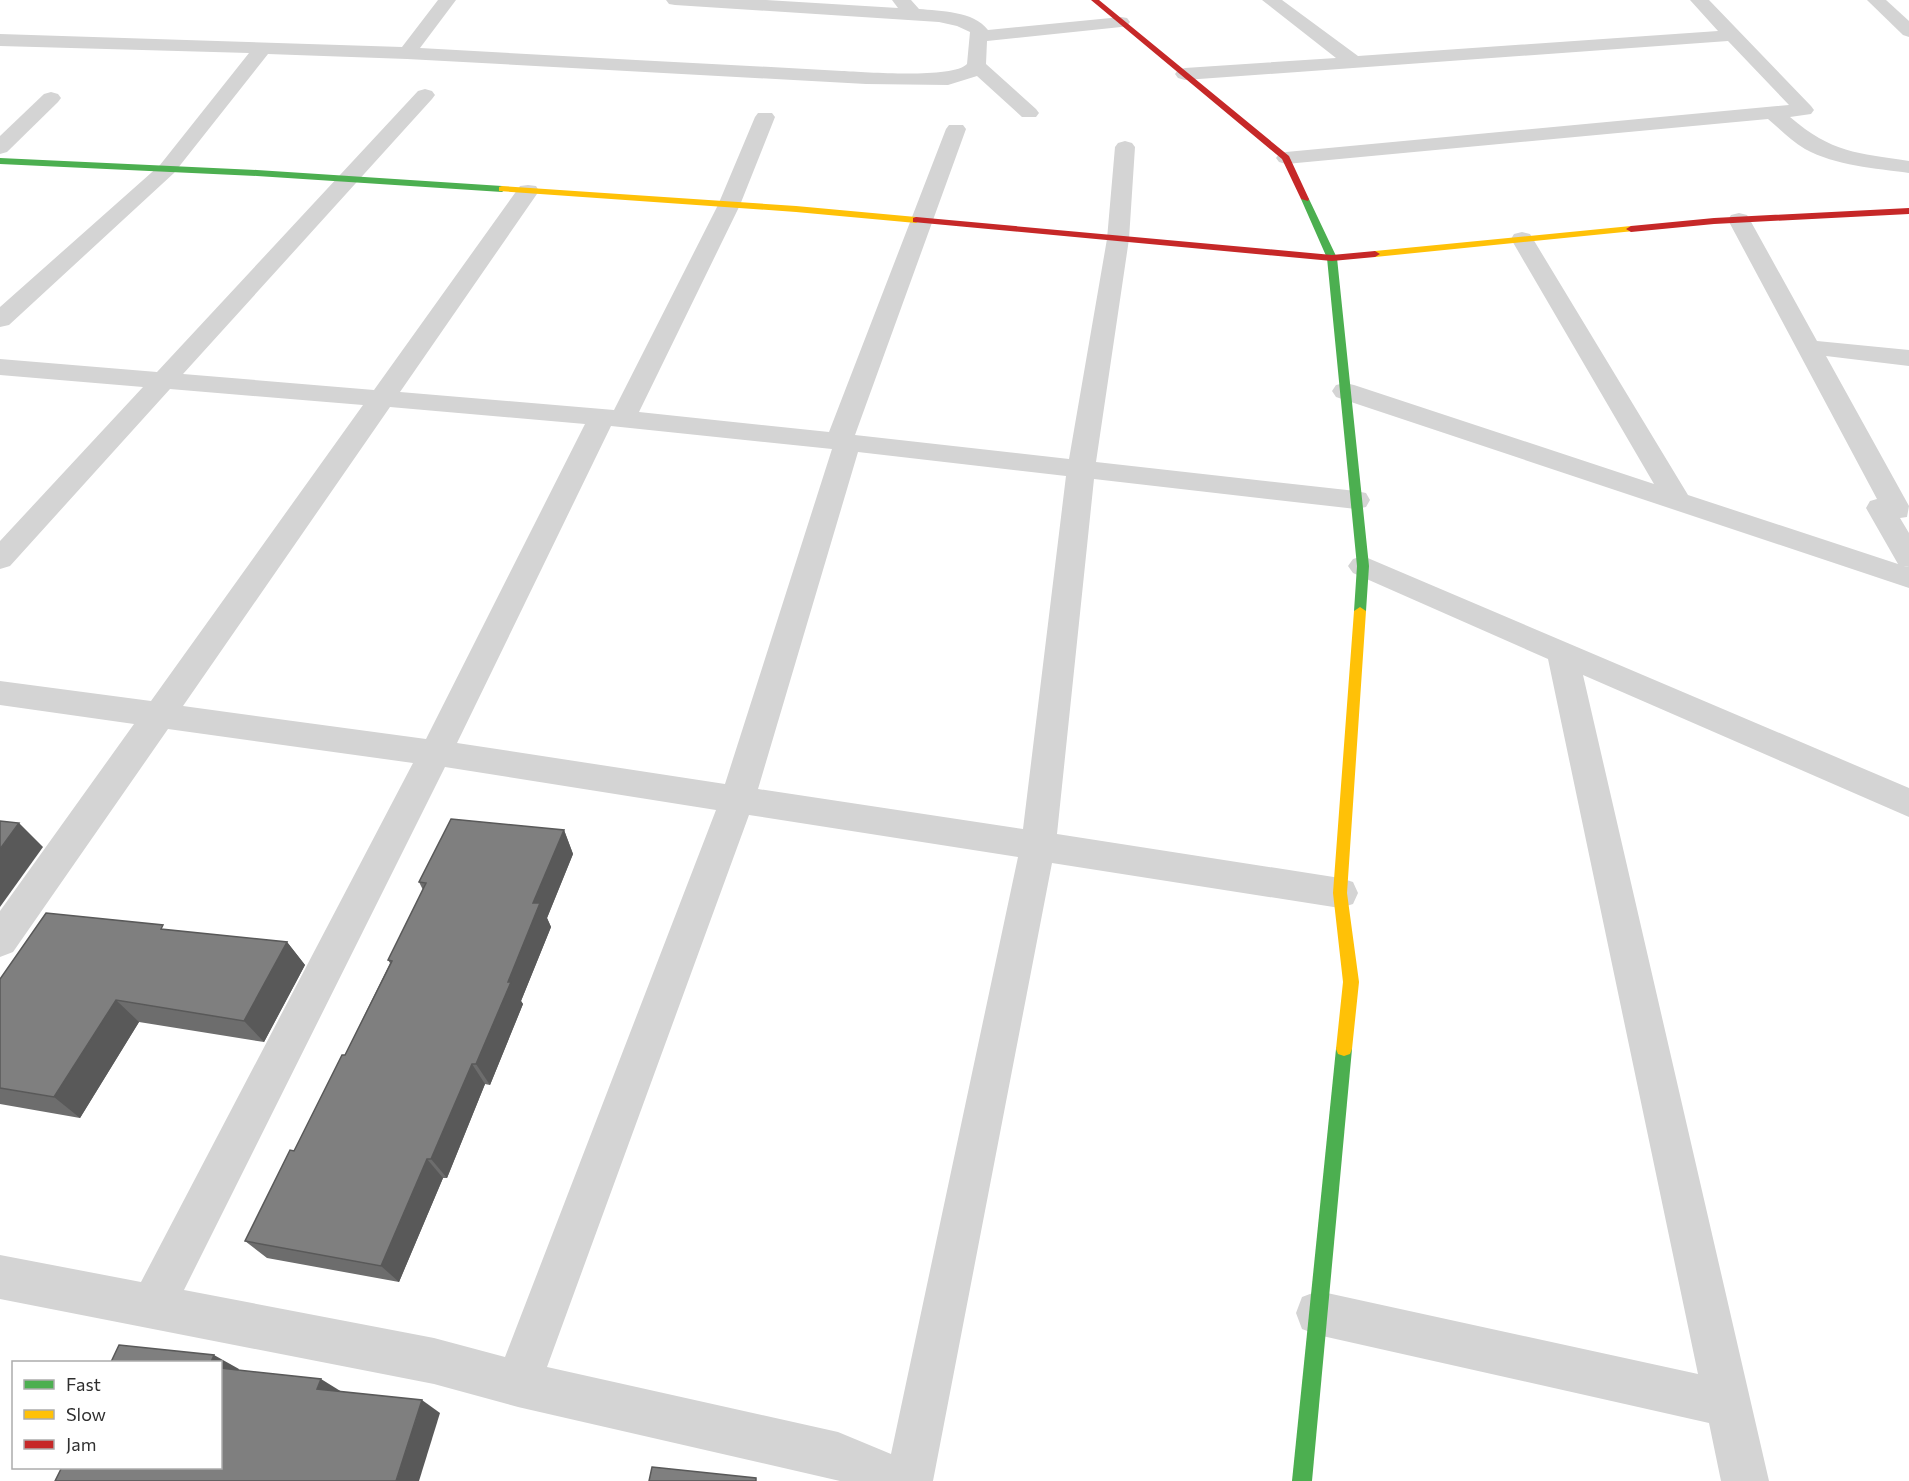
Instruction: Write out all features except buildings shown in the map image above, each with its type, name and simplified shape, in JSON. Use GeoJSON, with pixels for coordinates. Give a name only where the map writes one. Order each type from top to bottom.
{"type":"FeatureCollection","features":[{"type":"Feature","properties":{"kind":"street"},"geometry":{"type":"LineString","coordinates":[[407,53],[447,0]]}},
{"type":"Feature","properties":{"kind":"street"},"geometry":{"type":"LineString","coordinates":[[0,40],[407,53],[866,78],[948,79],[970,72],[976,65],[979,30],[968,22],[907,7],[675,0]]}},
{"type":"Feature","properties":{"kind":"street"},"geometry":{"type":"LineString","coordinates":[[1095,0],[1286,158],[1332,258],[1363,566],[1340,893],[1351,982],[1302,1481]]}},
{"type":"Feature","properties":{"kind":"street"},"geometry":{"type":"LineString","coordinates":[[1271,0],[1354,62]]}},
{"type":"Feature","properties":{"kind":"street"},"geometry":{"type":"LineString","coordinates":[[1286,158],[1804,110],[1699,0]]}},
{"type":"Feature","properties":{"kind":"street"},"geometry":{"type":"LineString","coordinates":[[1876,0],[1909,31]]}},
{"type":"Feature","properties":{"kind":"street"},"geometry":{"type":"LineString","coordinates":[[979,36],[1121,22]]}},
{"type":"Feature","properties":{"kind":"street"},"geometry":{"type":"LineString","coordinates":[[1185,74],[1733,35]]}},
{"type":"Feature","properties":{"kind":"street"},"geometry":{"type":"LineString","coordinates":[[0,320],[167,169],[263,48]]}},
{"type":"Feature","properties":{"kind":"street"},"geometry":{"type":"LineString","coordinates":[[976,65],[1029,113]]}},
{"type":"Feature","properties":{"kind":"street"},"geometry":{"type":"LineString","coordinates":[[0,559],[425,95]]}},
{"type":"Feature","properties":{"kind":"street"},"geometry":{"type":"LineString","coordinates":[[0,148],[51,98]]}},
{"type":"Feature","properties":{"kind":"street"},"geometry":{"type":"LineString","coordinates":[[1773,113],[1811,144],[1825,150],[1909,167]]}},
{"type":"Feature","properties":{"kind":"street"},"geometry":{"type":"LineString","coordinates":[[152,1306],[435,753],[612,418],[729,205],[765,117]]}},
{"type":"Feature","properties":{"kind":"street"},"geometry":{"type":"LineString","coordinates":[[518,1384],[737,800],[844,442],[921,221],[956,129]]}},
{"type":"Feature","properties":{"kind":"street"},"geometry":{"type":"LineString","coordinates":[[909,1481],[1038,846],[1081,469],[1118,239],[1125,147]]}},
{"type":"Feature","properties":{"kind":"street"},"geometry":{"type":"LineString","coordinates":[[0,161],[348,179],[729,205],[1332,258],[1739,220],[1909,211]]}},
{"type":"Feature","properties":{"kind":"street"},"geometry":{"type":"LineString","coordinates":[[0,941],[528,191]]}},
{"type":"Feature","properties":{"kind":"street"},"geometry":{"type":"LineString","coordinates":[[1739,220],[1808,347],[1903,510]]}},
{"type":"Feature","properties":{"kind":"street"},"geometry":{"type":"LineString","coordinates":[[1522,239],[1677,501]]}},
{"type":"Feature","properties":{"kind":"street"},"geometry":{"type":"LineString","coordinates":[[1808,347],[1909,358]]}},
{"type":"Feature","properties":{"kind":"street"},"geometry":{"type":"LineString","coordinates":[[0,368],[612,418],[1356,500]]}},
{"type":"Feature","properties":{"kind":"street"},"geometry":{"type":"LineString","coordinates":[[1345,391],[1909,578]]}},
{"type":"Feature","properties":{"kind":"street"},"geometry":{"type":"LineString","coordinates":[[1903,510],[1880,508],[1909,557]]}},
{"type":"Feature","properties":{"kind":"street"},"geometry":{"type":"LineString","coordinates":[[1363,566],[1909,803]]}},
{"type":"Feature","properties":{"kind":"street"},"geometry":{"type":"LineString","coordinates":[[1562,652],[1745,1481]]}},
{"type":"Feature","properties":{"kind":"street"},"geometry":{"type":"LineString","coordinates":[[0,693],[435,753],[1340,893]]}},
{"type":"Feature","properties":{"kind":"street"},"geometry":{"type":"LineString","coordinates":[[0,1277],[434,1361],[835,1468],[898,1481]]}},
{"type":"Feature","properties":{"kind":"street"},"geometry":{"type":"LineString","coordinates":[[1318,1313],[1728,1404]]}},
{"type":"Feature","properties":{"kind":"traffic: fast"},"geometry":{"type":"LineString","coordinates":[[0,161],[257,173],[502,189]]}},
{"type":"Feature","properties":{"kind":"traffic: fast"},"geometry":{"type":"LineString","coordinates":[[1305,199],[1332,258],[1363,566],[1360,611]]}},
{"type":"Feature","properties":{"kind":"traffic: fast"},"geometry":{"type":"LineString","coordinates":[[1302,1481],[1344,1049]]}},
{"type":"Feature","properties":{"kind":"traffic: slow"},"geometry":{"type":"LineString","coordinates":[[502,189],[796,209],[916,220]]}},
{"type":"Feature","properties":{"kind":"traffic: slow"},"geometry":{"type":"LineString","coordinates":[[1375,254],[1631,229]]}},
{"type":"Feature","properties":{"kind":"traffic: slow"},"geometry":{"type":"LineString","coordinates":[[1344,1049],[1351,982],[1340,893],[1360,611]]}},
{"type":"Feature","properties":{"kind":"traffic: jam"},"geometry":{"type":"LineString","coordinates":[[1095,0],[1286,158],[1305,199]]}},
{"type":"Feature","properties":{"kind":"traffic: jam"},"geometry":{"type":"LineString","coordinates":[[1631,229],[1714,221],[1909,211]]}},
{"type":"Feature","properties":{"kind":"traffic: jam"},"geometry":{"type":"LineString","coordinates":[[916,220],[1332,258],[1375,254]]}}]}
